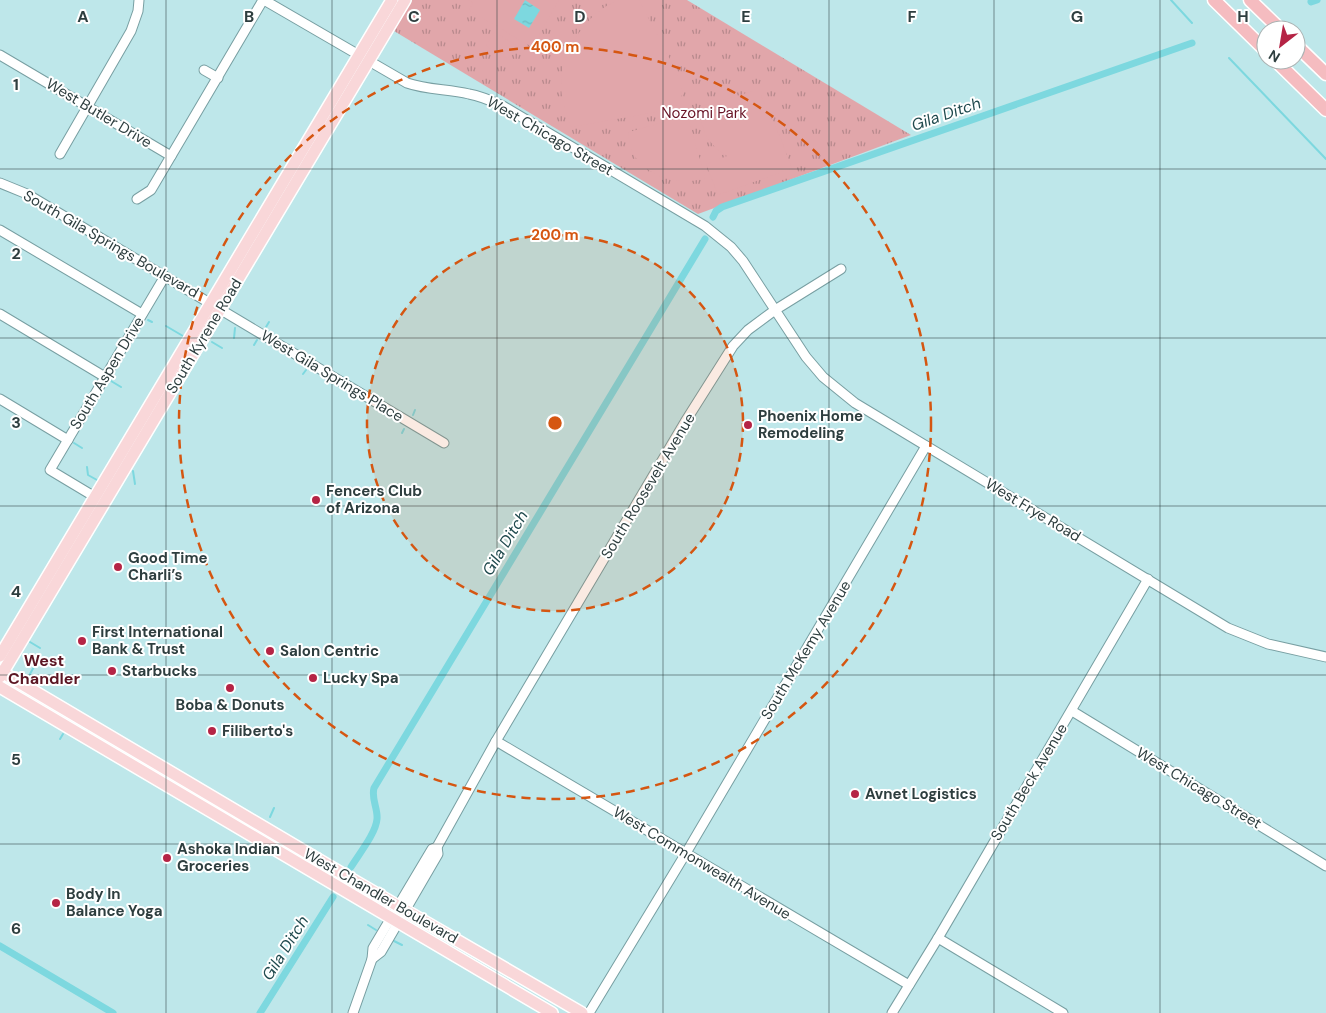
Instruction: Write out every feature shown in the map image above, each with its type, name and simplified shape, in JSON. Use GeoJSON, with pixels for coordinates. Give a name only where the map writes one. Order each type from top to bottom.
{"type":"FeatureCollection","features":[{"type":"Feature","properties":{"kind":"highway"},"geometry":{"type":"LineString","coordinates":[[1214,0],[1256,41]]}},
{"type":"Feature","properties":{"kind":"highway"},"geometry":{"type":"LineString","coordinates":[[1250,0],[1271,20]]}},
{"type":"Feature","properties":{"kind":"highway"},"geometry":{"type":"LineString","coordinates":[[1306,55],[1326,74]]}},
{"type":"Feature","properties":{"kind":"highway"},"geometry":{"type":"LineString","coordinates":[[1285,70],[1326,110]]}},
{"type":"Feature","properties":{"kind":"main road","name":"South Kyrene Road"},"geometry":{"type":"LineString","coordinates":[[0,656],[47,578],[99,500],[216,306],[363,59],[392,0]]}},
{"type":"Feature","properties":{"kind":"main road","name":"South Kyrene Road"},"geometry":{"type":"LineString","coordinates":[[363,59],[405,0]]}},
{"type":"Feature","properties":{"kind":"main road","name":"South Kyrene Road"},"geometry":{"type":"LineString","coordinates":[[1,673],[66,566],[99,500]]}},
{"type":"Feature","properties":{"kind":"main road"},"geometry":{"type":"LineString","coordinates":[[47,578],[57,569],[66,566]]}},
{"type":"Feature","properties":{"kind":"main road","name":"West Chandler Boulevard"},"geometry":{"type":"LineString","coordinates":[[1,673],[582,1013]]}},
{"type":"Feature","properties":{"kind":"main road","name":"West Chandler Boulevard"},"geometry":{"type":"LineString","coordinates":[[0,687],[552,1013]]}},
{"type":"Feature","properties":{"kind":"street"},"geometry":{"type":"LineString","coordinates":[[60,154],[131,31],[138,11],[139,0]]}},
{"type":"Feature","properties":{"kind":"street"},"geometry":{"type":"LineString","coordinates":[[137,199],[150,190],[264,0]]}},
{"type":"Feature","properties":{"kind":"street","name":"West Chicago Street"},"geometry":{"type":"LineString","coordinates":[[264,0],[394,77],[416,86],[480,96],[503,106],[705,226],[731,247],[743,261],[775,310]]}},
{"type":"Feature","properties":{"kind":"street","name":"West Butler Drive"},"geometry":{"type":"LineString","coordinates":[[0,55],[171,156]]}},
{"type":"Feature","properties":{"kind":"street"},"geometry":{"type":"LineString","coordinates":[[204,70],[218,78]]}},
{"type":"Feature","properties":{"kind":"street","name":"South Gila Springs Boulevard"},"geometry":{"type":"LineString","coordinates":[[0,183],[27,194],[216,306]]}},
{"type":"Feature","properties":{"kind":"street"},"geometry":{"type":"LineString","coordinates":[[0,230],[142,314]]}},
{"type":"Feature","properties":{"kind":"street","name":"South Roosevelt Avenue"},"geometry":{"type":"LineString","coordinates":[[353,1013],[372,959],[372,948],[395,919],[438,854],[437,847],[496,741],[687,419],[733,346],[748,330],[775,310],[841,269]]}},
{"type":"Feature","properties":{"kind":"street","name":"South Aspen Drive"},"geometry":{"type":"LineString","coordinates":[[99,500],[50,470],[165,276]]}},
{"type":"Feature","properties":{"kind":"street","name":"West Gila Springs Place"},"geometry":{"type":"LineString","coordinates":[[216,306],[444,443]]}},
{"type":"Feature","properties":{"kind":"street","name":"West Frye Road"},"geometry":{"type":"LineString","coordinates":[[775,310],[806,357],[823,377],[856,403],[1228,628],[1268,644],[1326,657]]}},
{"type":"Feature","properties":{"kind":"street"},"geometry":{"type":"LineString","coordinates":[[0,314],[105,377]]}},
{"type":"Feature","properties":{"kind":"street"},"geometry":{"type":"LineString","coordinates":[[0,399],[68,440]]}},
{"type":"Feature","properties":{"kind":"street","name":"South McKemy Avenue"},"geometry":{"type":"LineString","coordinates":[[589,1013],[686,853],[926,446]]}},
{"type":"Feature","properties":{"kind":"street","name":"South Beck Avenue"},"geometry":{"type":"LineString","coordinates":[[892,1013],[1072,711],[1148,579]]}},
{"type":"Feature","properties":{"kind":"street","name":"West Chicago Street"},"geometry":{"type":"LineString","coordinates":[[1072,711],[1326,866]]}},
{"type":"Feature","properties":{"kind":"street","name":"West Commonwealth Avenue"},"geometry":{"type":"LineString","coordinates":[[496,741],[909,985]]}},
{"type":"Feature","properties":{"kind":"street"},"geometry":{"type":"LineString","coordinates":[[938,938],[1064,1013]]}},
{"type":"Feature","properties":{"kind":"green space","name":"Nozomi Park"},"geometry":{"type":"Polygon","coordinates":[[[412,0],[687,0],[911,135],[698,214],[394,31],[412,0]]]}},
{"type":"Feature","properties":{"kind":"green space"},"geometry":{"type":"Polygon","coordinates":[[[468,0],[559,0],[532,47],[469,10],[473,3],[468,0]]]}},
{"type":"Feature","properties":{"kind":"green space"},"geometry":{"type":"Polygon","coordinates":[[[619,0],[639,0],[676,71],[683,93],[677,105],[651,113],[571,127],[561,91],[562,72],[566,59],[578,34],[587,23],[607,5],[619,0]]]}},
{"type":"Feature","properties":{"kind":"green space"},"geometry":{"type":"Polygon","coordinates":[[[494,32],[516,45],[508,59],[486,46],[494,32]]]}},
{"type":"Feature","properties":{"kind":"green space"},"geometry":{"type":"Polygon","coordinates":[[[753,91],[761,95],[792,168],[718,195],[706,164],[727,156],[714,146],[706,136],[700,107],[753,91]]]}},
{"type":"Feature","properties":{"kind":"green space"},"geometry":{"type":"Polygon","coordinates":[[[681,117],[689,121],[705,178],[693,181],[680,181],[654,173],[643,166],[635,157],[630,145],[629,132],[681,117]]]}},
{"type":"Feature","properties":{"kind":"water"},"geometry":{"type":"Polygon","coordinates":[[[525,0],[540,10],[529,28],[514,19],[525,0]]]}},
{"type":"Feature","properties":{"kind":"waterway"},"geometry":{"type":"LineString","coordinates":[[1171,0],[1192,23]]}},
{"type":"Feature","properties":{"kind":"waterway","name":"Gila Ditch"},"geometry":{"type":"LineString","coordinates":[[1311,2],[1317,0]]}},
{"type":"Feature","properties":{"kind":"waterway","name":"Gila Ditch"},"geometry":{"type":"LineString","coordinates":[[713,217],[716,211],[722,207],[1192,43]]}},
{"type":"Feature","properties":{"kind":"waterway"},"geometry":{"type":"LineString","coordinates":[[1229,58],[1326,159]]}},
{"type":"Feature","properties":{"kind":"waterway","name":"Gila Ditch"},"geometry":{"type":"LineString","coordinates":[[351,867],[376,825],[377,815],[373,796],[374,788],[705,239]]}},
{"type":"Feature","properties":{"kind":"waterway"},"geometry":{"type":"LineString","coordinates":[[148,320],[152,322]]}},
{"type":"Feature","properties":{"kind":"waterway"},"geometry":{"type":"LineString","coordinates":[[266,327],[269,322]]}},
{"type":"Feature","properties":{"kind":"waterway"},"geometry":{"type":"LineString","coordinates":[[166,326],[183,336]]}},
{"type":"Feature","properties":{"kind":"waterway"},"geometry":{"type":"LineString","coordinates":[[234,338],[235,328]]}},
{"type":"Feature","properties":{"kind":"waterway"},"geometry":{"type":"LineString","coordinates":[[254,345],[257,340]]}},
{"type":"Feature","properties":{"kind":"waterway"},"geometry":{"type":"LineString","coordinates":[[212,342],[222,348]]}},
{"type":"Feature","properties":{"kind":"waterway"},"geometry":{"type":"LineString","coordinates":[[303,374],[306,370]]}},
{"type":"Feature","properties":{"kind":"waterway"},"geometry":{"type":"LineString","coordinates":[[111,381],[121,387]]}},
{"type":"Feature","properties":{"kind":"waterway"},"geometry":{"type":"LineString","coordinates":[[413,415],[415,410]]}},
{"type":"Feature","properties":{"kind":"waterway"},"geometry":{"type":"LineString","coordinates":[[402,433],[404,429]]}},
{"type":"Feature","properties":{"kind":"waterway"},"geometry":{"type":"LineString","coordinates":[[74,443],[82,448]]}},
{"type":"Feature","properties":{"kind":"waterway"},"geometry":{"type":"LineString","coordinates":[[87,467],[88,475],[97,480]]}},
{"type":"Feature","properties":{"kind":"waterway"},"geometry":{"type":"LineString","coordinates":[[133,471],[135,484]]}},
{"type":"Feature","properties":{"kind":"waterway"},"geometry":{"type":"LineString","coordinates":[[30,642],[40,648]]}},
{"type":"Feature","properties":{"kind":"waterway"},"geometry":{"type":"LineString","coordinates":[[30,674],[36,663]]}},
{"type":"Feature","properties":{"kind":"waterway"},"geometry":{"type":"LineString","coordinates":[[60,739],[63,734]]}},
{"type":"Feature","properties":{"kind":"waterway"},"geometry":{"type":"LineString","coordinates":[[270,817],[274,808]]}},
{"type":"Feature","properties":{"kind":"waterway","name":"Gila Ditch"},"geometry":{"type":"LineString","coordinates":[[260,1013],[333,897]]}},
{"type":"Feature","properties":{"kind":"waterway"},"geometry":{"type":"LineString","coordinates":[[368,925],[376,930]]}},
{"type":"Feature","properties":{"kind":"waterway"},"geometry":{"type":"LineString","coordinates":[[394,941],[402,945]]}},
{"type":"Feature","properties":{"kind":"waterway","name":"Gila Ditch"},"geometry":{"type":"LineString","coordinates":[[0,946],[113,1013]]}},
{"type":"Feature","properties":{"kind":"place","name":"Phoenix Home Remodeling"},"geometry":{"type":"Point","coordinates":[748,425]}},
{"type":"Feature","properties":{"kind":"place","name":"Fencers Club of Arizona"},"geometry":{"type":"Point","coordinates":[316,500]}},
{"type":"Feature","properties":{"kind":"place","name":"Good Time Charli’s"},"geometry":{"type":"Point","coordinates":[118,567]}},
{"type":"Feature","properties":{"kind":"place","name":"First International Bank & Trust"},"geometry":{"type":"Point","coordinates":[82,641]}},
{"type":"Feature","properties":{"kind":"place","name":"Salon Centric"},"geometry":{"type":"Point","coordinates":[270,651]}},
{"type":"Feature","properties":{"kind":"place","name":"Starbucks"},"geometry":{"type":"Point","coordinates":[112,671]}},
{"type":"Feature","properties":{"kind":"place","name":"Lucky Spa"},"geometry":{"type":"Point","coordinates":[313,678]}},
{"type":"Feature","properties":{"kind":"place","name":"Boba & Donuts"},"geometry":{"type":"Point","coordinates":[230,688]}},
{"type":"Feature","properties":{"kind":"place","name":"Filiberto's"},"geometry":{"type":"Point","coordinates":[212,731]}},
{"type":"Feature","properties":{"kind":"place","name":"Avnet Logistics"},"geometry":{"type":"Point","coordinates":[855,794]}},
{"type":"Feature","properties":{"kind":"place","name":"Ashoka Indian Groceries"},"geometry":{"type":"Point","coordinates":[167,858]}},
{"type":"Feature","properties":{"kind":"place","name":"Body In Balance Yoga"},"geometry":{"type":"Point","coordinates":[56,903]}},
{"type":"Feature","properties":{"kind":"district","name":"West Chandler"},"geometry":{"type":"Point","coordinates":[44,669]}}]}
